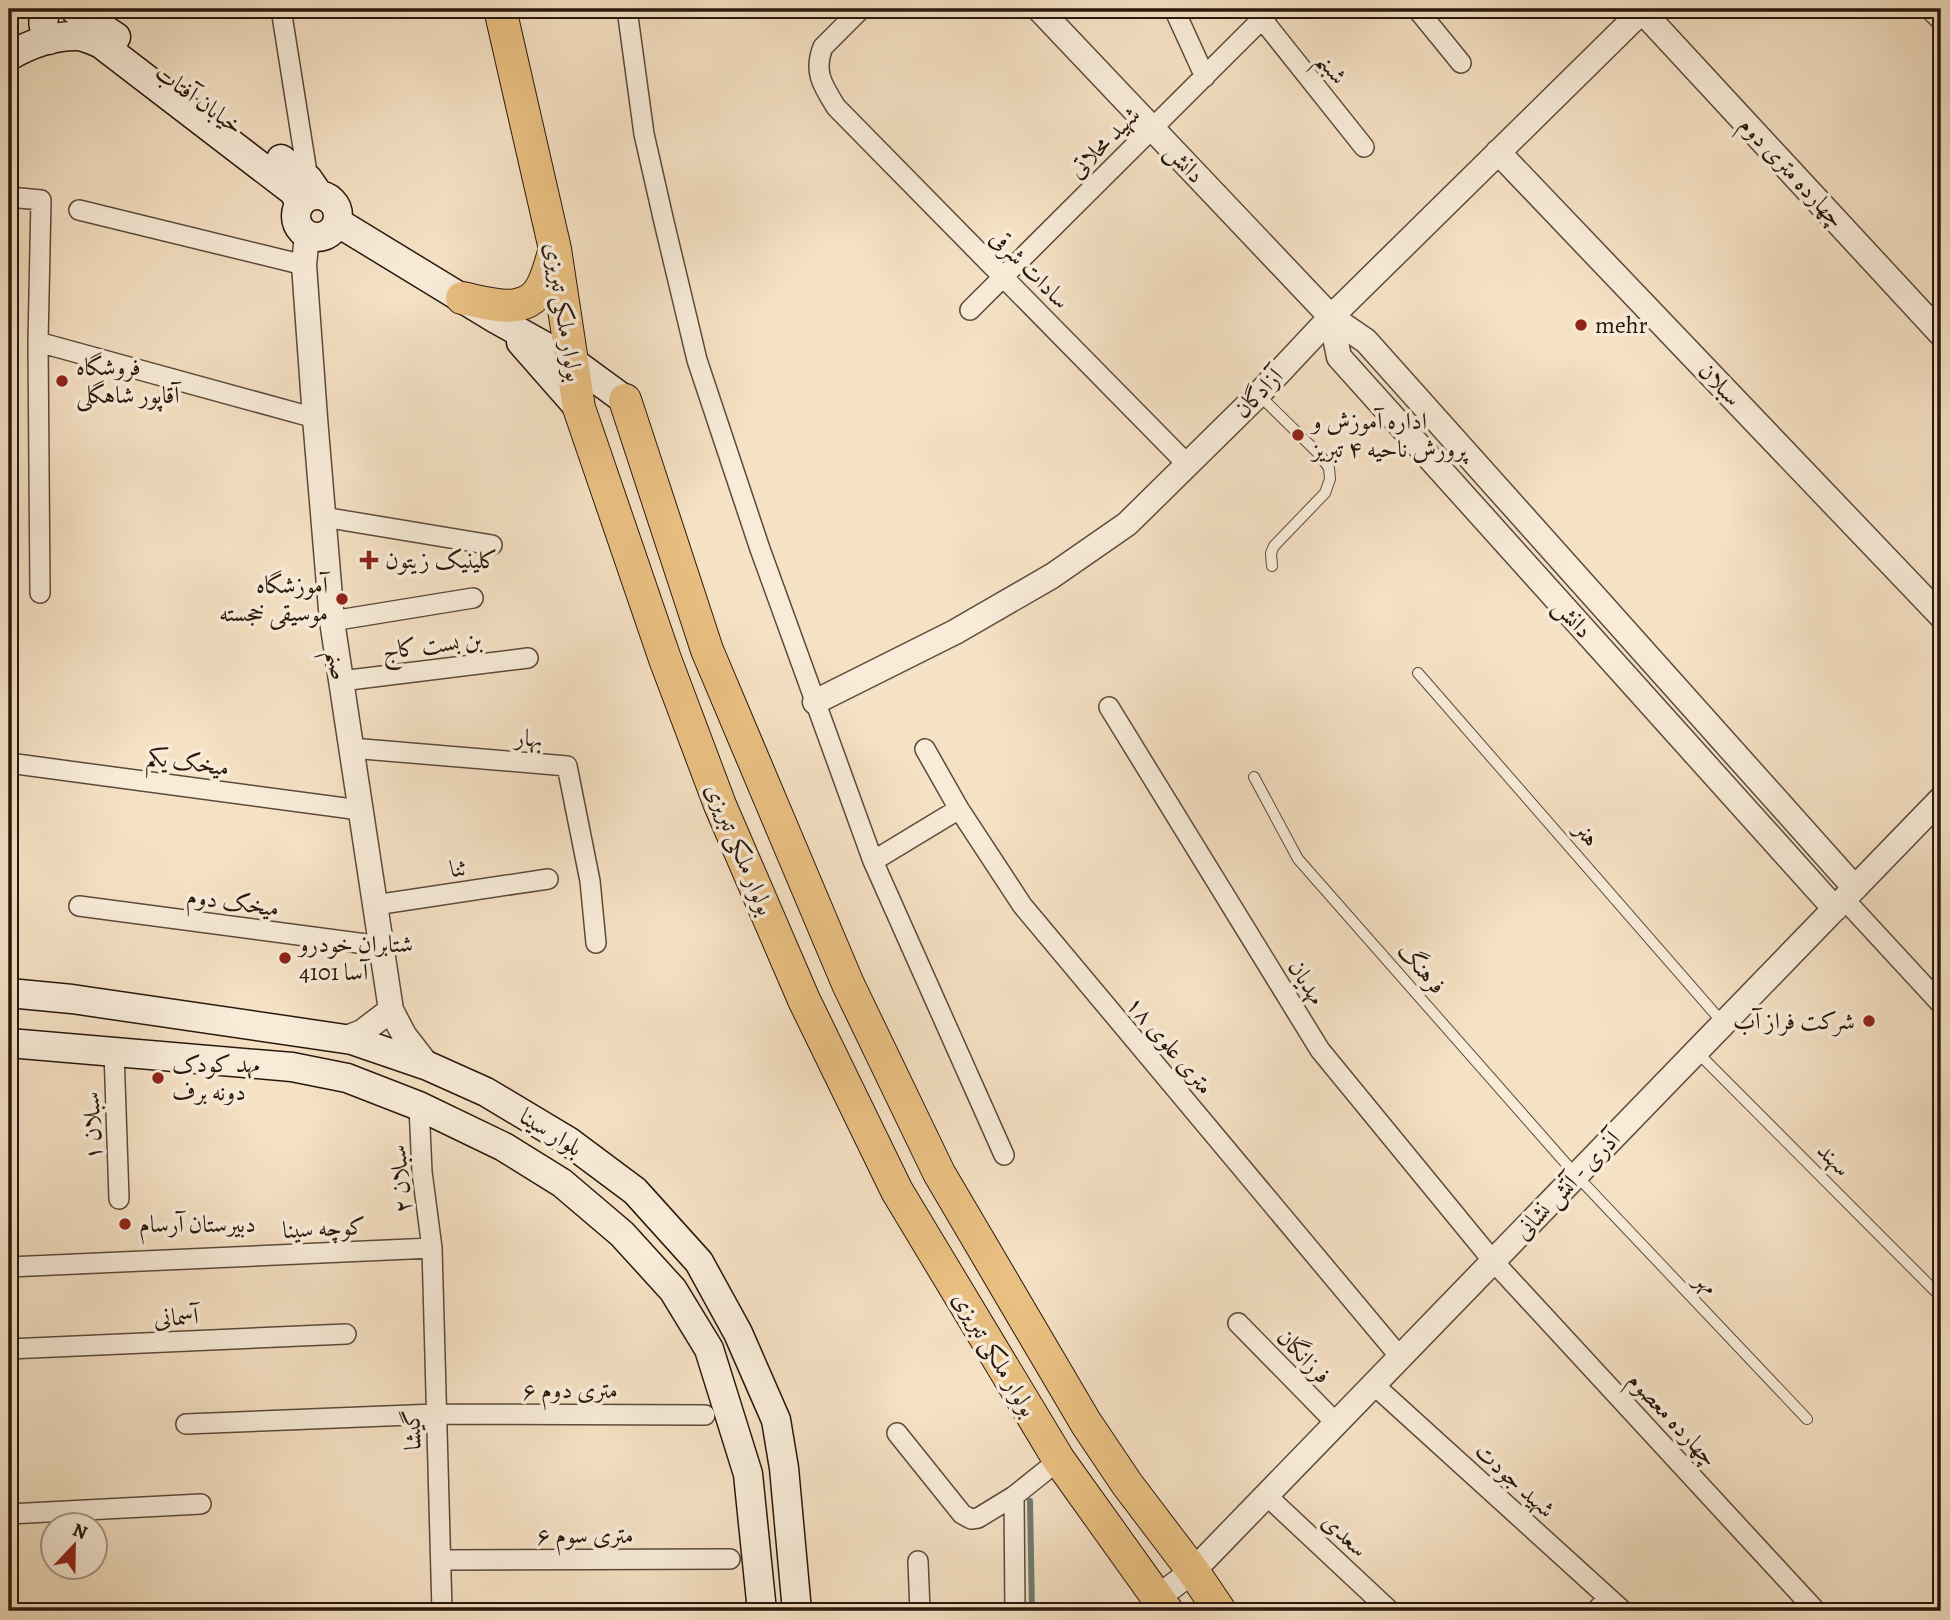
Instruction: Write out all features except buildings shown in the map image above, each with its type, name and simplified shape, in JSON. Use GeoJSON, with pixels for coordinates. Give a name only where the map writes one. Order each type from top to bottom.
{"type":"FeatureCollection","features":[{"type":"Feature","properties":{"kind":"main road"},"geometry":{"type":"LineString","coordinates":[[47,9],[42,25],[49,40]]}},
{"type":"Feature","properties":{"kind":"main road","name":"خیابان آفتاب"},"geometry":{"type":"LineString","coordinates":[[74,9],[114,36],[309,193]]}},
{"type":"Feature","properties":{"kind":"main road","name":"بولوار ملکی تبریزی"},"geometry":{"type":"LineString","coordinates":[[500,9],[555,249],[579,408],[665,659],[720,805],[804,1000],[897,1191],[1059,1460],[1163,1604]]}},
{"type":"Feature","properties":{"kind":"main road"},"geometry":{"type":"LineString","coordinates":[[9,56],[30,44],[49,40],[82,36],[101,44],[294,192],[309,193],[325,197],[335,205],[338,210],[337,222],[325,236],[313,237],[298,224],[296,217],[309,193]]}},
{"type":"Feature","properties":{"kind":"main road"},"geometry":{"type":"LineString","coordinates":[[337,222],[496,319],[573,362],[625,400]]}},
{"type":"Feature","properties":{"kind":"main road"},"geometry":{"type":"LineString","coordinates":[[462,298],[499,305],[516,306],[527,302],[537,294],[544,283],[555,249]]}},
{"type":"Feature","properties":{"kind":"main road"},"geometry":{"type":"LineString","coordinates":[[496,319],[530,351],[579,408]]}},
{"type":"Feature","properties":{"kind":"main road","name":"بولوار ملکی تبریزی"},"geometry":{"type":"LineString","coordinates":[[625,400],[707,650],[848,984],[939,1173],[1086,1423],[1220,1611]]}},
{"type":"Feature","properties":{"kind":"main road","name":"بلوار سینا"},"geometry":{"type":"LineString","coordinates":[[9,993],[72,999],[352,1040],[389,1051],[486,1092],[568,1141],[635,1191],[699,1262],[738,1333],[776,1420],[784,1468],[797,1611]]}},
{"type":"Feature","properties":{"kind":"main road","name":"بلوار سینا"},"geometry":{"type":"LineString","coordinates":[[9,1043],[292,1067],[347,1078],[419,1106],[504,1147],[562,1184],[622,1234],[665,1281],[709,1349],[748,1474],[762,1611]]}},
{"type":"Feature","properties":{"kind":"main road"},"geometry":{"type":"LineString","coordinates":[[748,1474],[784,1468]]}},
{"type":"Feature","properties":{"kind":"street"},"geometry":{"type":"LineString","coordinates":[[281,9],[309,193]]}},
{"type":"Feature","properties":{"kind":"street"},"geometry":{"type":"LineString","coordinates":[[627,9],[644,134],[697,360],[760,550],[873,861],[1004,1155]]}},
{"type":"Feature","properties":{"kind":"street","name":"سادات شرقی"},"geometry":{"type":"LineString","coordinates":[[861,9],[823,47],[820,55],[820,78],[836,107],[1188,464]]}},
{"type":"Feature","properties":{"kind":"street","name":"دانش"},"geometry":{"type":"LineString","coordinates":[[1040,9],[1331,317],[1366,341],[1845,899]]}},
{"type":"Feature","properties":{"kind":"street"},"geometry":{"type":"LineString","coordinates":[[1174,9],[1205,77]]}},
{"type":"Feature","properties":{"kind":"street"},"geometry":{"type":"LineString","coordinates":[[1417,9],[1461,63]]}},
{"type":"Feature","properties":{"kind":"street"},"geometry":{"type":"LineString","coordinates":[[1933,9],[1941,18]]}},
{"type":"Feature","properties":{"kind":"street","name":"آزادگان"},"geometry":{"type":"LineString","coordinates":[[815,702],[955,632],[1052,576],[1127,524],[1331,317],[1643,10]]}},
{"type":"Feature","properties":{"kind":"street","name":"چهارده متری دوم"},"geometry":{"type":"LineString","coordinates":[[1643,10],[1941,334]]}},
{"type":"Feature","properties":{"kind":"street","name":"شهید محلاتی"},"geometry":{"type":"LineString","coordinates":[[970,310],[1267,14]]}},
{"type":"Feature","properties":{"kind":"street","name":"شبنم"},"geometry":{"type":"LineString","coordinates":[[1267,14],[1364,147]]}},
{"type":"Feature","properties":{"kind":"street","name":"سبلان"},"geometry":{"type":"LineString","coordinates":[[1498,152],[1941,616]]}},
{"type":"Feature","properties":{"kind":"street"},"geometry":{"type":"LineString","coordinates":[[9,197],[41,200],[38,342],[40,593]]}},
{"type":"Feature","properties":{"kind":"street"},"geometry":{"type":"LineString","coordinates":[[79,210],[304,265]]}},
{"type":"Feature","properties":{"kind":"street","name":"صنم"},"geometry":{"type":"LineString","coordinates":[[307,234],[304,265],[332,621],[391,1010]]}},
{"type":"Feature","properties":{"kind":"street"},"geometry":{"type":"LineString","coordinates":[[38,342],[315,418]]}},
{"type":"Feature","properties":{"kind":"street"},"geometry":{"type":"LineString","coordinates":[[323,517],[492,545]]}},
{"type":"Feature","properties":{"kind":"street"},"geometry":{"type":"LineString","coordinates":[[332,621],[473,598]]}},
{"type":"Feature","properties":{"kind":"street","name":"بن بست کاج"},"geometry":{"type":"LineString","coordinates":[[341,681],[528,658]]}},
{"type":"Feature","properties":{"kind":"street","name":"مهدیان"},"geometry":{"type":"LineString","coordinates":[[1109,707],[1320,1050],[1493,1261]]}},
{"type":"Feature","properties":{"kind":"street","name":"بهار"},"geometry":{"type":"LineString","coordinates":[[351,748],[567,766],[590,881],[596,943]]}},
{"type":"Feature","properties":{"kind":"street","name":"۱۸ متری علوی"},"geometry":{"type":"LineString","coordinates":[[926,750],[959,809],[1021,905],[1400,1357]]}},
{"type":"Feature","properties":{"kind":"street","name":"میخک یکم"},"geometry":{"type":"LineString","coordinates":[[9,762],[360,810]]}},
{"type":"Feature","properties":{"kind":"street","name":"آذرى - آتش نشانى"},"geometry":{"type":"LineString","coordinates":[[1163,1604],[1941,799]]}},
{"type":"Feature","properties":{"kind":"street"},"geometry":{"type":"LineString","coordinates":[[873,861],[959,809]]}},
{"type":"Feature","properties":{"kind":"street","name":"ثنا"},"geometry":{"type":"LineString","coordinates":[[375,905],[548,879]]}},
{"type":"Feature","properties":{"kind":"street"},"geometry":{"type":"LineString","coordinates":[[1845,899],[1941,1004]]}},
{"type":"Feature","properties":{"kind":"street","name":"میخک دوم"},"geometry":{"type":"LineString","coordinates":[[79,906],[381,946]]}},
{"type":"Feature","properties":{"kind":"street"},"geometry":{"type":"LineString","coordinates":[[344,1039],[362,1032],[391,1010],[404,1035],[428,1066]]}},
{"type":"Feature","properties":{"kind":"street","name":"سبلان ۱"},"geometry":{"type":"LineString","coordinates":[[114,1052],[119,1199]]}},
{"type":"Feature","properties":{"kind":"street","name":"سبلان ۲"},"geometry":{"type":"LineString","coordinates":[[419,1106],[422,1172],[432,1248]]}},
{"type":"Feature","properties":{"kind":"street","name":"کوچه سینا"},"geometry":{"type":"LineString","coordinates":[[9,1267],[432,1248]]}},
{"type":"Feature","properties":{"kind":"street","name":"گیشا"},"geometry":{"type":"LineString","coordinates":[[432,1248],[442,1611]]}},
{"type":"Feature","properties":{"kind":"street","name":"چهارده معصوم"},"geometry":{"type":"LineString","coordinates":[[1493,1261],[1816,1611]]}},
{"type":"Feature","properties":{"kind":"street","name":"فرزانگان"},"geometry":{"type":"LineString","coordinates":[[1238,1322],[1336,1423]]}},
{"type":"Feature","properties":{"kind":"street","name":"آسمانی"},"geometry":{"type":"LineString","coordinates":[[9,1349],[346,1334]]}},
{"type":"Feature","properties":{"kind":"street","name":"شهید جودت"},"geometry":{"type":"LineString","coordinates":[[1373,1384],[1609,1607]]}},
{"type":"Feature","properties":{"kind":"street","name":"۶ متری دوم"},"geometry":{"type":"LineString","coordinates":[[186,1424],[436,1414],[705,1415]]}},
{"type":"Feature","properties":{"kind":"street"},"geometry":{"type":"LineString","coordinates":[[897,1433],[962,1514],[971,1519],[978,1518],[1014,1496],[1059,1460]]}},
{"type":"Feature","properties":{"kind":"street","name":"سعدی"},"geometry":{"type":"LineString","coordinates":[[1266,1495],[1390,1611]]}},
{"type":"Feature","properties":{"kind":"street"},"geometry":{"type":"LineString","coordinates":[[1014,1496],[1015,1611]]}},
{"type":"Feature","properties":{"kind":"street"},"geometry":{"type":"LineString","coordinates":[[9,1514],[201,1504]]}},
{"type":"Feature","properties":{"kind":"street","name":"۶ متری سوم"},"geometry":{"type":"LineString","coordinates":[[440,1560],[730,1559]]}},
{"type":"Feature","properties":{"kind":"street"},"geometry":{"type":"LineString","coordinates":[[918,1561],[920,1611]]}},
{"type":"Feature","properties":{"kind":"lane"},"geometry":{"type":"LineString","coordinates":[[1257,394],[1320,455],[1329,468],[1330,479],[1325,493],[1274,546],[1271,553],[1272,566]]}},
{"type":"Feature","properties":{"kind":"lane","name":"هنر"},"geometry":{"type":"LineString","coordinates":[[1418,673],[1724,1023]]}},
{"type":"Feature","properties":{"kind":"lane","name":"فرهنگ"},"geometry":{"type":"LineString","coordinates":[[1254,777],[1298,859],[1576,1175]]}},
{"type":"Feature","properties":{"kind":"lane","name":"سهند"},"geometry":{"type":"LineString","coordinates":[[1697,1051],[1941,1297]]}},
{"type":"Feature","properties":{"kind":"lane","name":"مهر"},"geometry":{"type":"LineString","coordinates":[[1576,1175],[1807,1419]]}},
{"type":"Feature","properties":{"kind":"waterway"},"geometry":{"type":"LineString","coordinates":[[1030,1501],[1032,1611]]}},
{"type":"Feature","properties":{"kind":"place","name":"mehr"},"geometry":{"type":"Point","coordinates":[1581,325]}},
{"type":"Feature","properties":{"kind":"place","name":"فروشگاه آقاپور شاهگلی"},"geometry":{"type":"Point","coordinates":[62,381]}},
{"type":"Feature","properties":{"kind":"place","name":"اداره آموزش و پرورش ناحیه ۴ تبریز"},"geometry":{"type":"Point","coordinates":[1298,435]}},
{"type":"Feature","properties":{"kind":"place","name":"کلینیک زیتون"},"geometry":{"type":"Point","coordinates":[369,560]}},
{"type":"Feature","properties":{"kind":"place","name":"آموزشگاه موسیقی خجسته"},"geometry":{"type":"Point","coordinates":[342,599]}},
{"type":"Feature","properties":{"kind":"place","name":"شتابران خودرو 4101 آسا"},"geometry":{"type":"Point","coordinates":[285,958]}},
{"type":"Feature","properties":{"kind":"place","name":"شرکت فراز آب"},"geometry":{"type":"Point","coordinates":[1869,1021]}},
{"type":"Feature","properties":{"kind":"place","name":"مهد کودک دونه برف"},"geometry":{"type":"Point","coordinates":[158,1078]}},
{"type":"Feature","properties":{"kind":"place","name":"دبیرستان آرسام"},"geometry":{"type":"Point","coordinates":[125,1224]}}]}
